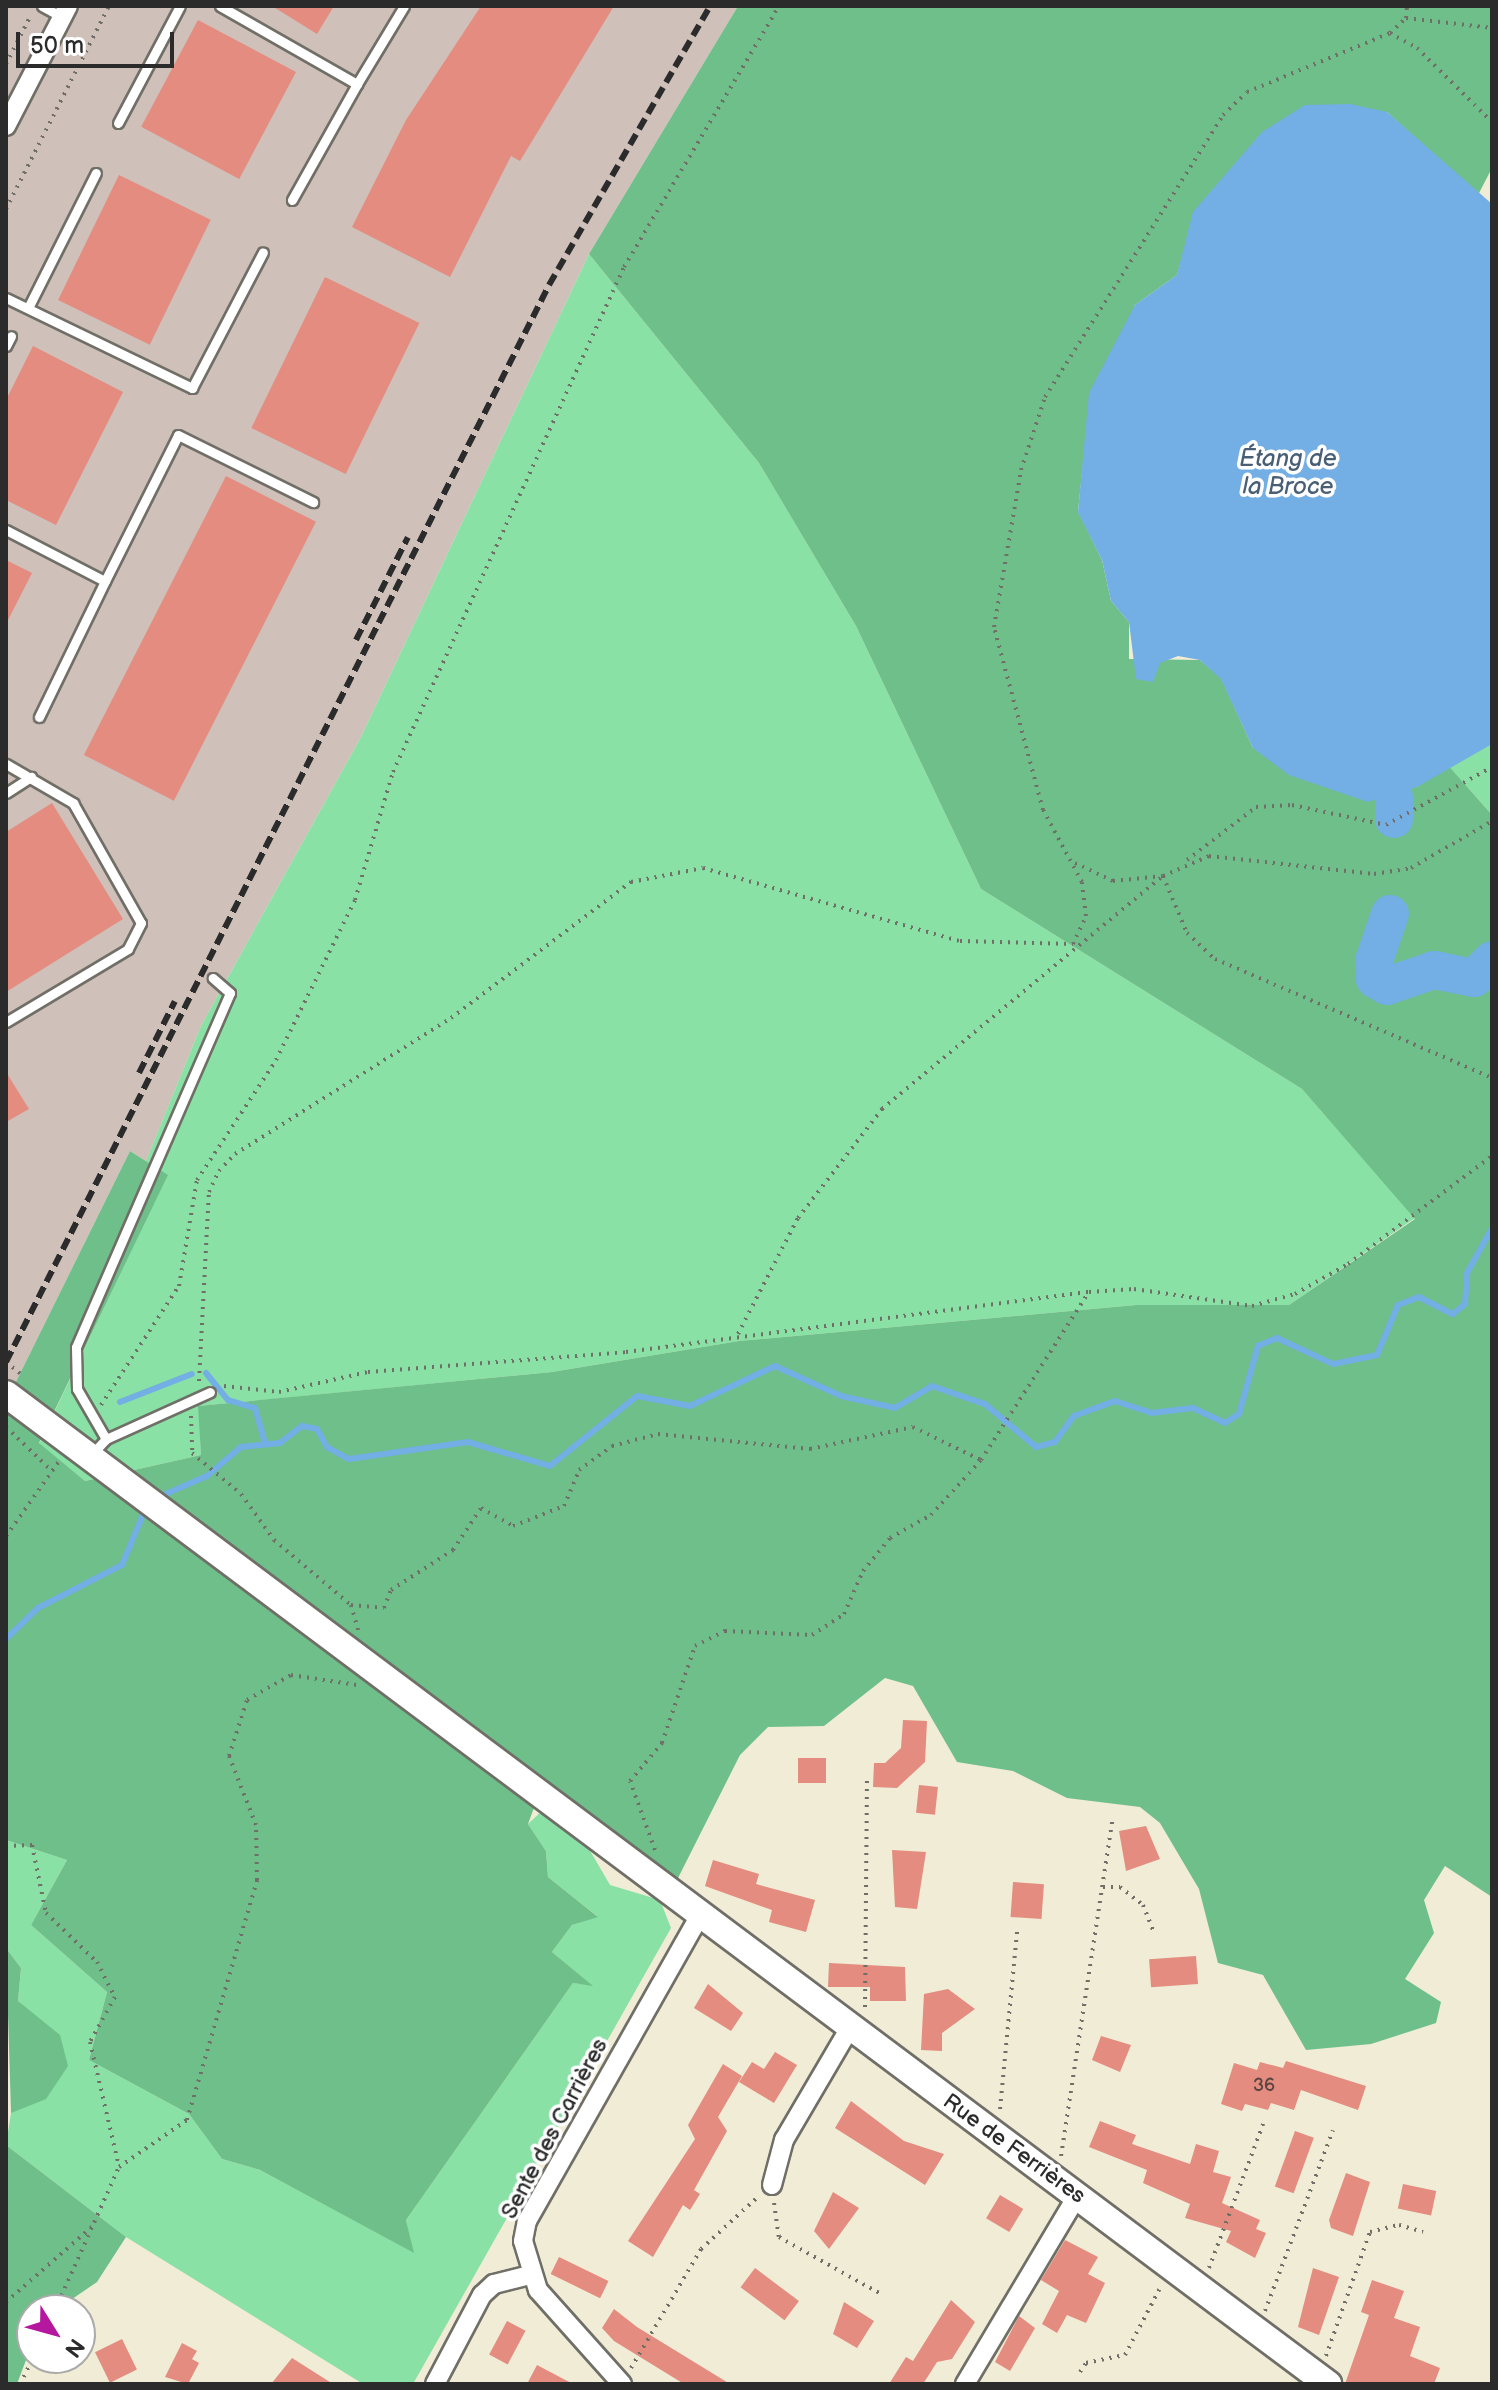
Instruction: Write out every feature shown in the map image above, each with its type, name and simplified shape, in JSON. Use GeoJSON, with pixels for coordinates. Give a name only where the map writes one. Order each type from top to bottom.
{"type":"FeatureCollection","features":[{"type":"Feature","properties":{"kind":"street"},"geometry":{"type":"LineString","coordinates":[[6,126],[65,12]]}},
{"type":"Feature","properties":{"kind":"street","name":"Rue de Ferrières"},"geometry":{"type":"LineString","coordinates":[[6,1394],[89,1447],[167,1514],[380,1676],[857,2034],[1172,2265],[1319,2381]]}},
{"type":"Feature","properties":{"kind":"street","name":"Sente des Carrières"},"geometry":{"type":"LineString","coordinates":[[531,2275],[523,2241],[527,2221],[700,1915]]}},
{"type":"Feature","properties":{"kind":"street"},"geometry":{"type":"LineString","coordinates":[[772,2185],[784,2140],[857,2034]]}},
{"type":"Feature","properties":{"kind":"street"},"geometry":{"type":"LineString","coordinates":[[965,2384],[1067,2188]]}},
{"type":"Feature","properties":{"kind":"street"},"geometry":{"type":"LineString","coordinates":[[435,2384],[482,2295],[494,2284],[531,2275],[625,2384]]}},
{"type":"Feature","properties":{"kind":"lane"},"geometry":{"type":"LineString","coordinates":[[42,6],[65,12]]}},
{"type":"Feature","properties":{"kind":"lane"},"geometry":{"type":"LineString","coordinates":[[118,123],[180,6]]}},
{"type":"Feature","properties":{"kind":"lane"},"geometry":{"type":"LineString","coordinates":[[220,6],[357,84]]}},
{"type":"Feature","properties":{"kind":"lane"},"geometry":{"type":"LineString","coordinates":[[292,200],[404,6]]}},
{"type":"Feature","properties":{"kind":"lane"},"geometry":{"type":"LineString","coordinates":[[28,308],[96,173]]}},
{"type":"Feature","properties":{"kind":"lane"},"geometry":{"type":"LineString","coordinates":[[6,298],[192,388],[263,252]]}},
{"type":"Feature","properties":{"kind":"lane"},"geometry":{"type":"LineString","coordinates":[[6,346],[11,336]]}},
{"type":"Feature","properties":{"kind":"lane"},"geometry":{"type":"LineString","coordinates":[[39,717],[178,435],[313,502]]}},
{"type":"Feature","properties":{"kind":"lane"},"geometry":{"type":"LineString","coordinates":[[6,530],[105,581]]}},
{"type":"Feature","properties":{"kind":"lane"},"geometry":{"type":"LineString","coordinates":[[6,764],[73,803],[141,923],[128,949],[6,1022]]}},
{"type":"Feature","properties":{"kind":"lane"},"geometry":{"type":"LineString","coordinates":[[6,793],[31,777]]}},
{"type":"Feature","properties":{"kind":"lane"},"geometry":{"type":"LineString","coordinates":[[89,1447],[93,1417],[77,1389],[76,1347],[230,993],[213,978]]}},
{"type":"Feature","properties":{"kind":"lane"},"geometry":{"type":"LineString","coordinates":[[89,1447],[210,1392]]}},
{"type":"Feature","properties":{"kind":"path"},"geometry":{"type":"LineString","coordinates":[[6,64],[35,6]]}},
{"type":"Feature","properties":{"kind":"path"},"geometry":{"type":"LineString","coordinates":[[6,209],[109,6]]}},
{"type":"Feature","properties":{"kind":"path"},"geometry":{"type":"LineString","coordinates":[[93,1417],[179,1286],[197,1180],[276,1060],[355,900],[393,772],[624,267],[779,6]]}},
{"type":"Feature","properties":{"kind":"path"},"geometry":{"type":"LineString","coordinates":[[1073,944],[1086,916],[1074,861],[1043,810],[994,627],[1021,470],[1045,397],[1223,115],[1247,92],[1390,33],[1406,18],[1407,6]]}},
{"type":"Feature","properties":{"kind":"path"},"geometry":{"type":"LineString","coordinates":[[1406,18],[1492,28]]}},
{"type":"Feature","properties":{"kind":"path"},"geometry":{"type":"LineString","coordinates":[[1390,33],[1417,48],[1492,122]]}},
{"type":"Feature","properties":{"kind":"path"},"geometry":{"type":"LineString","coordinates":[[736,1335],[750,1322],[798,1218],[882,1109],[1025,995],[1073,944],[1163,876],[1256,807],[1292,805],[1386,825],[1492,767]]}},
{"type":"Feature","properties":{"kind":"path"},"geometry":{"type":"LineString","coordinates":[[1183,864],[1209,856],[1374,874],[1411,868],[1491,824]]}},
{"type":"Feature","properties":{"kind":"path"},"geometry":{"type":"LineString","coordinates":[[1074,861],[1113,881],[1163,876]]}},
{"type":"Feature","properties":{"kind":"path"},"geometry":{"type":"LineString","coordinates":[[981,1460],[913,1427],[810,1449],[643,1438],[612,1446],[579,1470],[564,1506],[513,1526],[481,1508],[453,1550],[391,1590],[384,1608],[351,1605],[274,1540],[241,1494],[218,1481],[192,1453],[191,1401],[203,1348],[209,1192],[219,1171],[235,1154],[451,1018],[631,882],[703,868],[960,941],[1073,944]]}},
{"type":"Feature","properties":{"kind":"path"},"geometry":{"type":"LineString","coordinates":[[1163,876],[1187,933],[1215,959],[1492,1078]]}},
{"type":"Feature","properties":{"kind":"path"},"geometry":{"type":"LineString","coordinates":[[228,1385],[279,1392],[368,1372],[626,1352],[736,1335],[1089,1292],[1134,1289],[1252,1306],[1295,1294],[1492,1156]]}},
{"type":"Feature","properties":{"kind":"path"},"geometry":{"type":"LineString","coordinates":[[644,1873],[655,1856],[654,1837],[630,1781],[662,1743],[695,1646],[725,1631],[812,1635],[844,1614],[863,1571],[890,1538],[931,1515],[981,1460],[1089,1292]]}},
{"type":"Feature","properties":{"kind":"path"},"geometry":{"type":"LineString","coordinates":[[6,1427],[52,1471]]}},
{"type":"Feature","properties":{"kind":"path"},"geometry":{"type":"LineString","coordinates":[[6,1536],[52,1471],[89,1447]]}},
{"type":"Feature","properties":{"kind":"path"},"geometry":{"type":"LineString","coordinates":[[63,2294],[119,2167],[187,2120],[257,1880],[256,1825],[229,1756],[247,1700],[291,1675],[333,1686],[380,1676]]}},
{"type":"Feature","properties":{"kind":"path"},"geometry":{"type":"LineString","coordinates":[[857,2034],[867,1778]]}},
{"type":"Feature","properties":{"kind":"path"},"geometry":{"type":"LineString","coordinates":[[1067,2188],[1113,1818]]}},
{"type":"Feature","properties":{"kind":"path"},"geometry":{"type":"LineString","coordinates":[[6,1846],[32,1845],[46,1913],[97,1962],[115,1997],[90,2042],[119,2167]]}},
{"type":"Feature","properties":{"kind":"path"},"geometry":{"type":"LineString","coordinates":[[1103,1887],[1120,1887],[1143,1905],[1154,1932]]}},
{"type":"Feature","properties":{"kind":"path"},"geometry":{"type":"LineString","coordinates":[[990,2132],[999,2115],[1017,1932]]}},
{"type":"Feature","properties":{"kind":"path"},"geometry":{"type":"LineString","coordinates":[[1205,2290],[1263,2124]]}},
{"type":"Feature","properties":{"kind":"path"},"geometry":{"type":"LineString","coordinates":[[1258,2330],[1333,2130]]}},
{"type":"Feature","properties":{"kind":"path"},"geometry":{"type":"LineString","coordinates":[[772,2185],[779,2237],[879,2293]]}},
{"type":"Feature","properties":{"kind":"path"},"geometry":{"type":"LineString","coordinates":[[625,2384],[701,2249],[772,2185]]}},
{"type":"Feature","properties":{"kind":"path"},"geometry":{"type":"LineString","coordinates":[[6,2302],[96,2224]]}},
{"type":"Feature","properties":{"kind":"path"},"geometry":{"type":"LineString","coordinates":[[1319,2381],[1370,2232],[1399,2225],[1423,2232]]}},
{"type":"Feature","properties":{"kind":"path"},"geometry":{"type":"LineString","coordinates":[[1080,2372],[1086,2363],[1125,2355],[1172,2265]]}},
{"type":"Feature","properties":{"kind":"shaded area"},"geometry":{"type":"Polygon","coordinates":[[[6,6],[738,6],[589,254],[361,737],[201,1026],[146,1161],[130,1151],[6,1402],[6,6]]]}},
{"type":"Feature","properties":{"kind":"green space"},"geometry":{"type":"Polygon","coordinates":[[[738,6],[1492,6],[1492,168],[1478,195],[1387,112],[1185,248],[1177,275],[1135,305],[1084,454],[1078,511],[1102,560],[1111,601],[1129,622],[1129,659],[1200,660],[1221,678],[1253,748],[1417,787],[1448,765],[1492,815],[1492,1897],[1445,1866],[1424,1900],[1434,1933],[1405,1979],[1441,2002],[1436,2023],[1371,2044],[1306,2050],[1263,1975],[1218,1963],[1199,1889],[1160,1823],[1140,1807],[1067,1798],[1013,1771],[957,1762],[913,1686],[885,1678],[824,1726],[768,1727],[740,1755],[677,1880],[542,1786],[528,1824],[546,1851],[548,1877],[598,1917],[572,1925],[552,1952],[593,1986],[573,1983],[406,2220],[414,2253],[260,2170],[222,2159],[189,2114],[89,2060],[107,1992],[31,1925],[67,1860],[6,1840],[6,1402],[130,1151],[168,1175],[39,1443],[85,1481],[201,1455],[198,1406],[552,1372],[739,1341],[1136,1305],[1289,1305],[1415,1219],[1302,1089],[981,889],[856,626],[759,463],[589,254],[738,6]]]}},
{"type":"Feature","properties":{"kind":"green space"},"geometry":{"type":"Polygon","coordinates":[[[589,254],[759,463],[856,626],[981,889],[1302,1089],[1415,1218],[1289,1305],[1136,1305],[739,1341],[552,1372],[199,1406],[201,1455],[85,1481],[39,1444],[167,1176],[146,1161],[201,1026],[361,737],[589,254]]]}},
{"type":"Feature","properties":{"kind":"green space"},"geometry":{"type":"Polygon","coordinates":[[[1492,744],[1492,815],[1448,765],[1492,744]]]}},
{"type":"Feature","properties":{"kind":"green space"},"geometry":{"type":"Polygon","coordinates":[[[544,1809],[585,1842],[610,1885],[660,1900],[671,1928],[413,2384],[363,2384],[126,2237],[6,2145],[27,2010],[18,2001],[21,1968],[6,1948],[6,1840],[67,1860],[31,1925],[107,1992],[89,2060],[189,2114],[222,2159],[260,2170],[413,2252],[406,2220],[573,1983],[591,1985],[552,1952],[572,1925],[597,1916],[548,1877],[546,1851],[528,1824],[544,1809]]]}},
{"type":"Feature","properties":{"kind":"green space"},"geometry":{"type":"Polygon","coordinates":[[[6,1948],[21,1968],[18,2001],[60,2035],[68,2066],[46,2099],[11,2113],[6,1948]]]}},
{"type":"Feature","properties":{"kind":"green space"},"geometry":{"type":"Polygon","coordinates":[[[6,2145],[126,2237],[97,2282],[79,2294],[16,2294],[16,2374],[21,2374],[17,2384],[6,2384],[6,2145]]]}},
{"type":"Feature","properties":{"kind":"water","name":"Étang de la Broce"},"geometry":{"type":"Polygon","coordinates":[[[1350,104],[1387,112],[1492,204],[1492,744],[1417,787],[1368,802],[1289,775],[1253,748],[1221,679],[1200,660],[1178,656],[1160,663],[1153,682],[1136,679],[1129,622],[1111,601],[1102,560],[1078,512],[1089,393],[1135,305],[1177,275],[1193,212],[1262,132],[1305,105],[1350,104]]]}},
{"type":"Feature","properties":{"kind":"building"},"geometry":{"type":"Polygon","coordinates":[[[272,6],[334,6],[317,34],[272,6]]]}},
{"type":"Feature","properties":{"kind":"building"},"geometry":{"type":"Polygon","coordinates":[[[481,6],[614,6],[520,161],[511,156],[450,277],[352,227],[406,120],[481,6]]]}},
{"type":"Feature","properties":{"kind":"building"},"geometry":{"type":"Polygon","coordinates":[[[198,20],[296,72],[239,179],[141,127],[198,20]]]}},
{"type":"Feature","properties":{"kind":"building"},"geometry":{"type":"Polygon","coordinates":[[[119,175],[211,220],[150,345],[58,300],[119,175]]]}},
{"type":"Feature","properties":{"kind":"building"},"geometry":{"type":"Polygon","coordinates":[[[325,277],[419,323],[346,474],[251,428],[325,277]]]}},
{"type":"Feature","properties":{"kind":"building"},"geometry":{"type":"Polygon","coordinates":[[[33,346],[123,392],[56,525],[6,500],[6,400],[33,346]]]}},
{"type":"Feature","properties":{"kind":"building"},"geometry":{"type":"Polygon","coordinates":[[[226,476],[316,522],[174,801],[84,755],[226,476]]]}},
{"type":"Feature","properties":{"kind":"building"},"geometry":{"type":"Polygon","coordinates":[[[6,560],[32,573],[6,624],[6,560]]]}},
{"type":"Feature","properties":{"kind":"building"},"geometry":{"type":"Polygon","coordinates":[[[52,803],[123,919],[6,992],[6,832],[52,803]]]}},
{"type":"Feature","properties":{"kind":"building"},"geometry":{"type":"Polygon","coordinates":[[[6,1072],[29,1109],[6,1122],[6,1072]]]}},
{"type":"Feature","properties":{"kind":"building"},"geometry":{"type":"Polygon","coordinates":[[[903,1720],[927,1721],[925,1762],[897,1788],[873,1787],[874,1763],[885,1763],[901,1748],[903,1720]]]}},
{"type":"Feature","properties":{"kind":"building"},"geometry":{"type":"Polygon","coordinates":[[[798,1758],[826,1758],[826,1783],[798,1783],[798,1758]]]}},
{"type":"Feature","properties":{"kind":"building"},"geometry":{"type":"Polygon","coordinates":[[[919,1785],[938,1787],[935,1815],[916,1813],[919,1785]]]}},
{"type":"Feature","properties":{"kind":"building"},"geometry":{"type":"Polygon","coordinates":[[[1146,1826],[1160,1859],[1126,1871],[1119,1831],[1146,1826]]]}},
{"type":"Feature","properties":{"kind":"building"},"geometry":{"type":"Polygon","coordinates":[[[892,1850],[926,1852],[917,1909],[895,1907],[892,1850]]]}},
{"type":"Feature","properties":{"kind":"building"},"geometry":{"type":"Polygon","coordinates":[[[713,1860],[759,1874],[756,1884],[815,1900],[806,1932],[769,1922],[772,1910],[705,1886],[713,1860]]]}},
{"type":"Feature","properties":{"kind":"building"},"geometry":{"type":"Polygon","coordinates":[[[1013,1882],[1044,1884],[1041,1919],[1011,1917],[1013,1882]]]}},
{"type":"Feature","properties":{"kind":"building"},"geometry":{"type":"Polygon","coordinates":[[[1196,1956],[1198,1984],[1151,1987],[1149,1959],[1196,1956]]]}},
{"type":"Feature","properties":{"kind":"building"},"geometry":{"type":"Polygon","coordinates":[[[829,1963],[905,1967],[906,2001],[870,2001],[870,1987],[828,1987],[829,1963]]]}},
{"type":"Feature","properties":{"kind":"building"},"geometry":{"type":"Polygon","coordinates":[[[708,1984],[743,2013],[731,2031],[694,2008],[708,1984]]]}},
{"type":"Feature","properties":{"kind":"building"},"geometry":{"type":"Polygon","coordinates":[[[948,1989],[975,2009],[942,2033],[942,2051],[921,2050],[924,1994],[948,1989]]]}},
{"type":"Feature","properties":{"kind":"building"},"geometry":{"type":"Polygon","coordinates":[[[1101,2036],[1131,2045],[1120,2072],[1092,2060],[1101,2036]]]}},
{"type":"Feature","properties":{"kind":"building"},"geometry":{"type":"Polygon","coordinates":[[[775,2052],[797,2065],[774,2103],[739,2082],[752,2062],[764,2069],[775,2052]]]}},
{"type":"Feature","properties":{"kind":"building"},"geometry":{"type":"Polygon","coordinates":[[[1286,2061],[1366,2086],[1358,2110],[1301,2090],[1294,2110],[1271,2103],[1268,2110],[1245,2104],[1242,2111],[1221,2104],[1234,2063],[1257,2070],[1260,2062],[1283,2068],[1286,2061]]]}},
{"type":"Feature","properties":{"kind":"building"},"geometry":{"type":"Polygon","coordinates":[[[723,2064],[742,2076],[718,2117],[727,2131],[694,2190],[700,2194],[690,2210],[683,2205],[653,2257],[628,2241],[695,2139],[688,2125],[723,2064]]]}},
{"type":"Feature","properties":{"kind":"building"},"geometry":{"type":"Polygon","coordinates":[[[851,2101],[904,2141],[944,2154],[925,2185],[835,2128],[851,2101]]]}},
{"type":"Feature","properties":{"kind":"building"},"geometry":{"type":"Polygon","coordinates":[[[1100,2121],[1136,2135],[1132,2144],[1190,2164],[1196,2144],[1219,2151],[1213,2172],[1231,2177],[1222,2203],[1260,2220],[1256,2229],[1266,2233],[1255,2258],[1226,2242],[1231,2231],[1185,2218],[1190,2204],[1143,2183],[1147,2170],[1089,2147],[1100,2121]]]}},
{"type":"Feature","properties":{"kind":"building"},"geometry":{"type":"Polygon","coordinates":[[[1295,2131],[1314,2138],[1294,2193],[1275,2186],[1295,2131]]]}},
{"type":"Feature","properties":{"kind":"building"},"geometry":{"type":"Polygon","coordinates":[[[1346,2173],[1370,2182],[1353,2236],[1331,2228],[1329,2220],[1346,2173]]]}},
{"type":"Feature","properties":{"kind":"building"},"geometry":{"type":"Polygon","coordinates":[[[1403,2184],[1436,2191],[1431,2216],[1398,2208],[1403,2184]]]}},
{"type":"Feature","properties":{"kind":"building"},"geometry":{"type":"Polygon","coordinates":[[[833,2192],[859,2208],[829,2249],[814,2231],[833,2192]]]}},
{"type":"Feature","properties":{"kind":"building"},"geometry":{"type":"Polygon","coordinates":[[[1000,2195],[1023,2209],[1009,2232],[986,2218],[1000,2195]]]}},
{"type":"Feature","properties":{"kind":"building"},"geometry":{"type":"Polygon","coordinates":[[[1065,2240],[1098,2257],[1088,2274],[1105,2283],[1086,2323],[1067,2315],[1057,2333],[1042,2324],[1059,2291],[1041,2280],[1065,2240]]]}},
{"type":"Feature","properties":{"kind":"building"},"geometry":{"type":"Polygon","coordinates":[[[559,2257],[608,2281],[600,2298],[551,2274],[559,2257]]]}},
{"type":"Feature","properties":{"kind":"building"},"geometry":{"type":"Polygon","coordinates":[[[755,2268],[799,2301],[784,2320],[741,2287],[755,2268]]]}},
{"type":"Feature","properties":{"kind":"building"},"geometry":{"type":"Polygon","coordinates":[[[1313,2268],[1339,2277],[1319,2335],[1298,2327],[1313,2268]]]}},
{"type":"Feature","properties":{"kind":"building"},"geometry":{"type":"Polygon","coordinates":[[[1372,2280],[1404,2291],[1394,2318],[1420,2327],[1410,2356],[1440,2368],[1434,2384],[1345,2384],[1369,2315],[1361,2312],[1372,2280]]]}},
{"type":"Feature","properties":{"kind":"building"},"geometry":{"type":"Polygon","coordinates":[[[951,2300],[975,2322],[952,2359],[937,2362],[923,2384],[889,2384],[906,2357],[913,2361],[951,2300]]]}},
{"type":"Feature","properties":{"kind":"building"},"geometry":{"type":"Polygon","coordinates":[[[844,2302],[874,2321],[857,2348],[833,2334],[844,2302]]]}},
{"type":"Feature","properties":{"kind":"building"},"geometry":{"type":"Polygon","coordinates":[[[614,2309],[637,2327],[730,2384],[684,2384],[614,2341],[602,2328],[614,2309]]]}},
{"type":"Feature","properties":{"kind":"building"},"geometry":{"type":"Polygon","coordinates":[[[1019,2316],[1035,2328],[1010,2371],[995,2362],[1019,2316]]]}},
{"type":"Feature","properties":{"kind":"building"},"geometry":{"type":"Polygon","coordinates":[[[507,2321],[526,2331],[508,2364],[489,2355],[507,2321]]]}},
{"type":"Feature","properties":{"kind":"building"},"geometry":{"type":"Polygon","coordinates":[[[122,2339],[137,2370],[110,2383],[96,2352],[122,2339]]]}},
{"type":"Feature","properties":{"kind":"building"},"geometry":{"type":"Polygon","coordinates":[[[182,2343],[197,2351],[192,2359],[199,2363],[188,2384],[165,2377],[182,2343]]]}},
{"type":"Feature","properties":{"kind":"building"},"geometry":{"type":"Polygon","coordinates":[[[292,2358],[333,2384],[271,2384],[292,2358]]]}},
{"type":"Feature","properties":{"kind":"building"},"geometry":{"type":"Polygon","coordinates":[[[537,2365],[573,2384],[527,2384],[537,2365]]]}},
{"type":"Feature","properties":{"kind":"waterway"},"geometry":{"type":"LineString","coordinates":[[1394,797],[1394,819]]}},
{"type":"Feature","properties":{"kind":"waterway"},"geometry":{"type":"LineString","coordinates":[[1390,914],[1374,961],[1375,979],[1387,986],[1434,970],[1474,978],[1492,960]]}},
{"type":"Feature","properties":{"kind":"waterway"},"geometry":{"type":"LineString","coordinates":[[161,1496],[207,1476],[241,1447],[280,1443],[302,1426],[317,1429],[327,1447],[349,1459],[468,1442],[550,1466],[637,1396],[690,1406],[775,1366],[841,1396],[895,1408],[932,1386],[985,1404],[1036,1447],[1055,1442],[1074,1416],[1115,1401],[1151,1413],[1193,1408],[1225,1423],[1239,1414],[1258,1346],[1277,1338],[1333,1364],[1377,1355],[1398,1305],[1419,1297],[1453,1314],[1465,1304],[1467,1273],[1492,1228]]}},
{"type":"Feature","properties":{"kind":"waterway"},"geometry":{"type":"LineString","coordinates":[[206,1373],[228,1400],[255,1408],[265,1444]]}},
{"type":"Feature","properties":{"kind":"waterway"},"geometry":{"type":"LineString","coordinates":[[120,1402],[192,1374]]}},
{"type":"Feature","properties":{"kind":"waterway"},"geometry":{"type":"LineString","coordinates":[[6,1639],[38,1608],[122,1565],[142,1517]]}},
{"type":"Feature","properties":{"kind":"railway"},"geometry":{"type":"LineString","coordinates":[[6,1362],[549,285],[710,6]]}},
{"type":"Feature","properties":{"kind":"railway"},"geometry":{"type":"LineString","coordinates":[[356,640],[408,537]]}},
{"type":"Feature","properties":{"kind":"railway"},"geometry":{"type":"LineString","coordinates":[[139,1073],[175,1001]]}}]}
